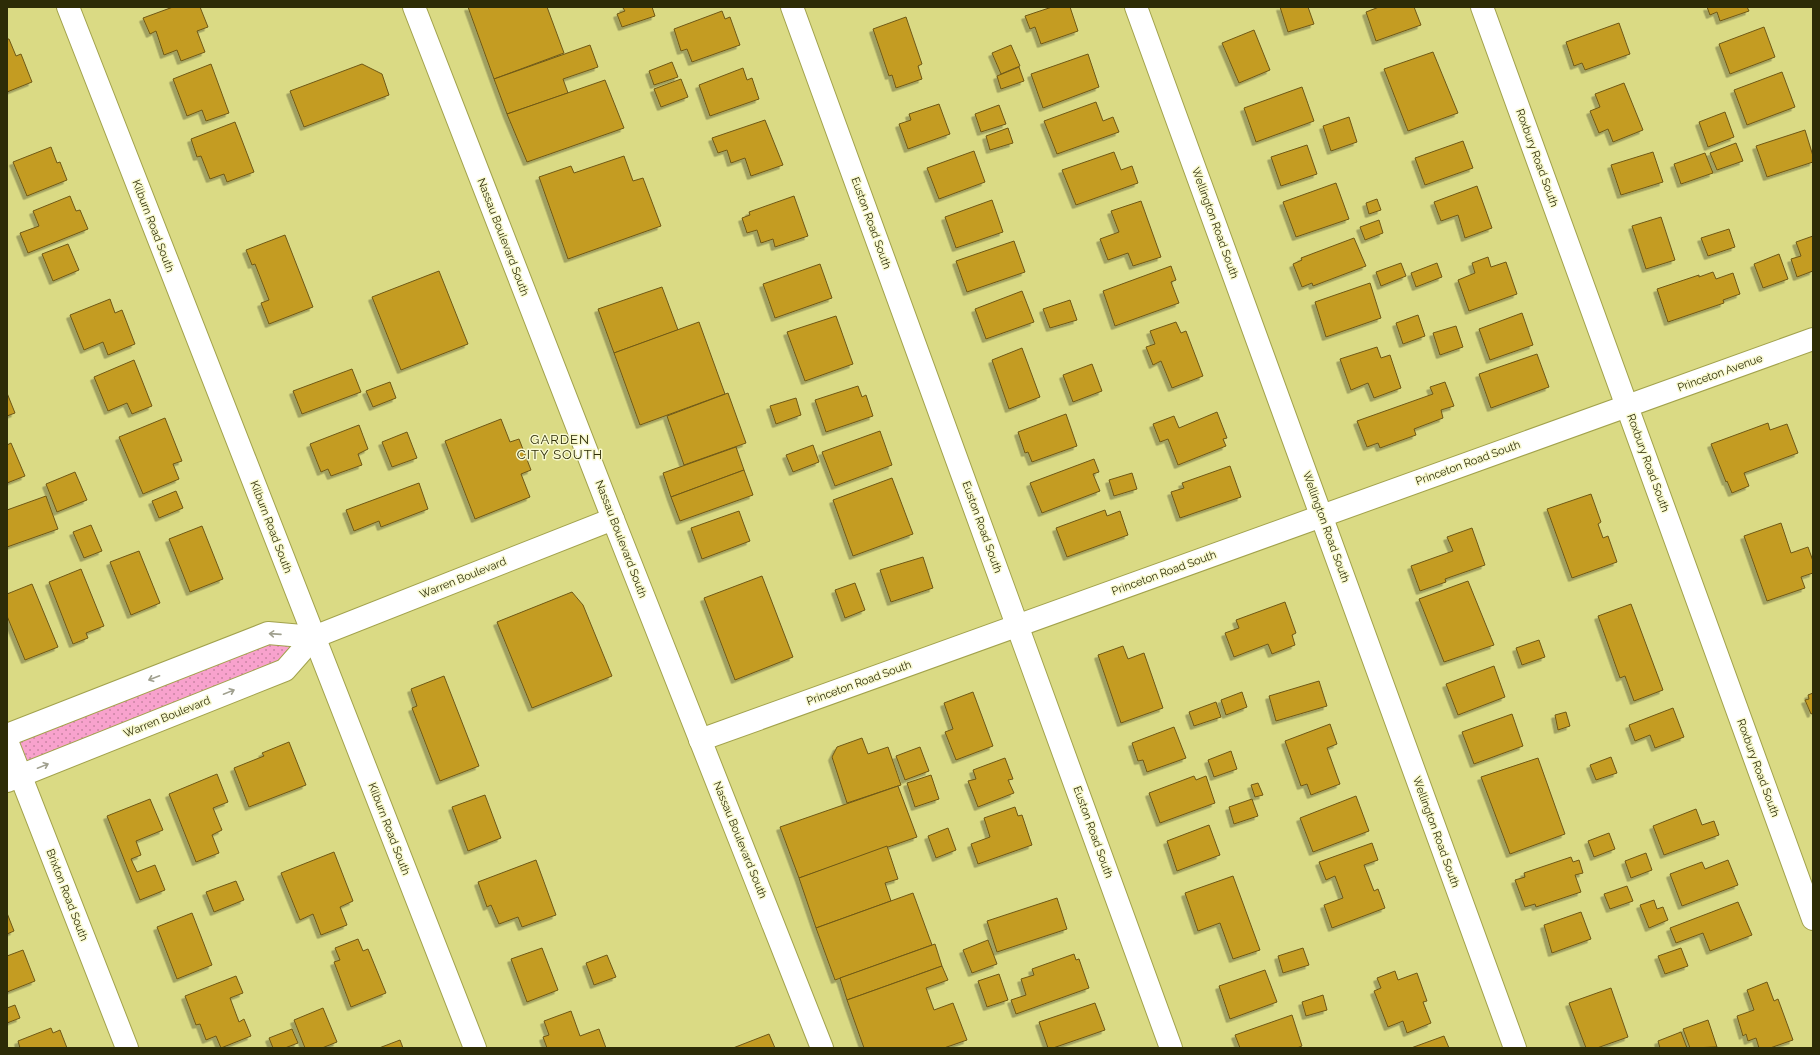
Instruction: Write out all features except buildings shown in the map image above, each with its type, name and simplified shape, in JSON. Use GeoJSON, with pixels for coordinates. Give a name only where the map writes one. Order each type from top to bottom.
{"type":"FeatureCollection","features":[{"type":"Feature","properties":{"kind":"street","name":"Kilburn Road South"},"geometry":{"type":"LineString","coordinates":[[68,7],[475,1048]]}},
{"type":"Feature","properties":{"kind":"street","name":"Nassau Boulevard South"},"geometry":{"type":"LineString","coordinates":[[414,7],[613,519],[822,1048]]}},
{"type":"Feature","properties":{"kind":"street","name":"Euston Road South"},"geometry":{"type":"LineString","coordinates":[[792,7],[1171,1048]]}},
{"type":"Feature","properties":{"kind":"street","name":"Wellington Road South"},"geometry":{"type":"LineString","coordinates":[[1136,7],[1515,1048]]}},
{"type":"Feature","properties":{"kind":"street","name":"Roxbury Road South"},"geometry":{"type":"LineString","coordinates":[[1482,7],[1813,919]]}},
{"type":"Feature","properties":{"kind":"street","name":"Princeton Avenue"},"geometry":{"type":"LineString","coordinates":[[1627,406],[1813,339]]}},
{"type":"Feature","properties":{"kind":"street","name":"Princeton Road South"},"geometry":{"type":"LineString","coordinates":[[700,740],[1627,406]]}},
{"type":"Feature","properties":{"kind":"street","name":"Warren Boulevard"},"geometry":{"type":"LineString","coordinates":[[7,735],[268,634],[314,637],[613,519]]}},
{"type":"Feature","properties":{"kind":"street","name":"Warren Boulevard"},"geometry":{"type":"LineString","coordinates":[[14,778],[285,670],[314,637]]}},
{"type":"Feature","properties":{"kind":"street","name":"Brixton Road South"},"geometry":{"type":"LineString","coordinates":[[7,741],[14,778],[127,1048]]}},
{"type":"Feature","properties":{"kind":"shaded area"},"geometry":{"type":"Polygon","coordinates":[[[268,633],[314,637],[285,670],[7,781],[7,735],[268,633]]]}},
{"type":"Feature","properties":{"kind":"district","name":"GARDEN CITY SOUTH"},"geometry":{"type":"Point","coordinates":[560,446]}}]}
